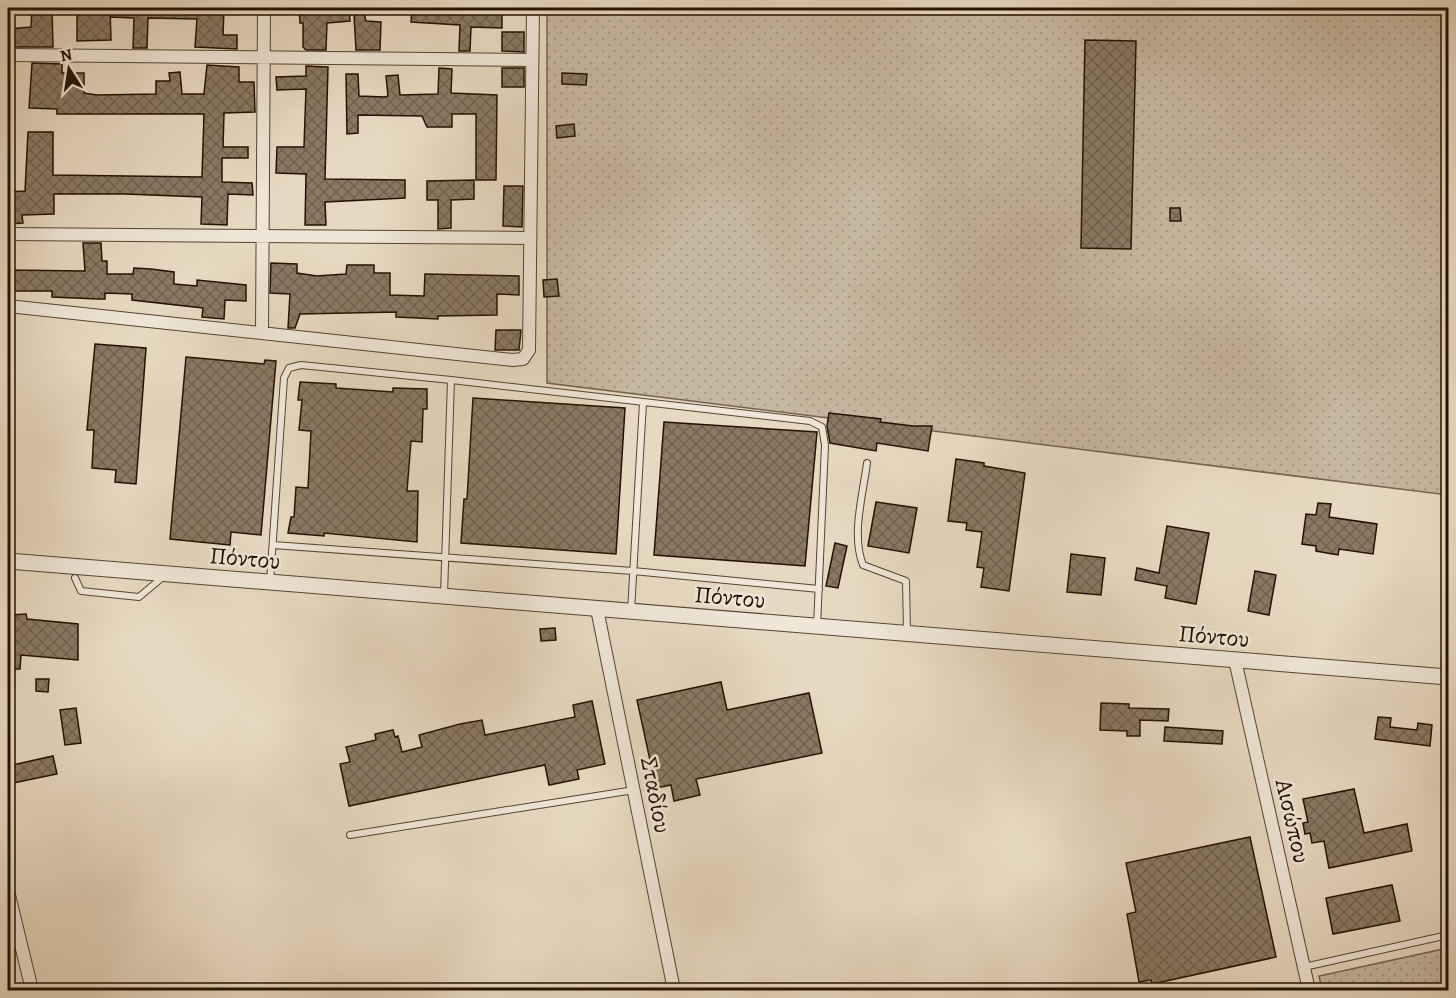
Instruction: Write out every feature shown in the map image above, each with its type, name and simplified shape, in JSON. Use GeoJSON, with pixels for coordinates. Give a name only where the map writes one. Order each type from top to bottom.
{"type":"FeatureCollection","features":[{"type":"Feature","properties":{"kind":"street"},"geometry":{"type":"LineString","coordinates":[[262,332],[264,8]]}},
{"type":"Feature","properties":{"kind":"street"},"geometry":{"type":"LineString","coordinates":[[8,306],[513,360],[523,359],[529,350],[532,8]]}},
{"type":"Feature","properties":{"kind":"street"},"geometry":{"type":"LineString","coordinates":[[8,55],[532,60]]}},
{"type":"Feature","properties":{"kind":"street"},"geometry":{"type":"LineString","coordinates":[[8,234],[264,238],[529,238]]}},
{"type":"Feature","properties":{"kind":"street","name":"Πόντου"},"geometry":{"type":"LineString","coordinates":[[8,561],[1449,677]]}},
{"type":"Feature","properties":{"kind":"street","name":"Σταδίου"},"geometry":{"type":"LineString","coordinates":[[597,609],[674,990]]}},
{"type":"Feature","properties":{"kind":"street","name":"Αισώπου"},"geometry":{"type":"LineString","coordinates":[[1235,660],[1309,990]]}},
{"type":"Feature","properties":{"kind":"street"},"geometry":{"type":"LineString","coordinates":[[8,891],[32,990]]}},
{"type":"Feature","properties":{"kind":"lane"},"geometry":{"type":"LineString","coordinates":[[270,582],[284,378],[289,368],[301,365],[810,421],[822,427],[825,445],[817,626]]}},
{"type":"Feature","properties":{"kind":"lane"},"geometry":{"type":"LineString","coordinates":[[444,596],[451,380]]}},
{"type":"Feature","properties":{"kind":"lane"},"geometry":{"type":"LineString","coordinates":[[631,611],[643,403]]}},
{"type":"Feature","properties":{"kind":"lane"},"geometry":{"type":"LineString","coordinates":[[867,463],[858,539],[860,558],[863,566],[880,574],[898,576],[906,581],[907,634]]}},
{"type":"Feature","properties":{"kind":"lane"},"geometry":{"type":"LineString","coordinates":[[273,545],[633,571],[819,589]]}},
{"type":"Feature","properties":{"kind":"lane"},"geometry":{"type":"LineString","coordinates":[[75,578],[81,591],[139,597],[167,574]]}},
{"type":"Feature","properties":{"kind":"lane"},"geometry":{"type":"LineString","coordinates":[[350,835],[634,790]]}},
{"type":"Feature","properties":{"kind":"lane"},"geometry":{"type":"LineString","coordinates":[[1304,967],[1449,935]]}},
{"type":"Feature","properties":{"kind":"shaded area"},"geometry":{"type":"Polygon","coordinates":[[[547,8],[1448,8],[1448,495],[547,383],[547,8]]]}},
{"type":"Feature","properties":{"kind":"shaded area"},"geometry":{"type":"Polygon","coordinates":[[[1448,948],[1448,990],[1322,990],[1319,976],[1448,948]]]}},
{"type":"Feature","properties":{"kind":"building"},"geometry":{"type":"Polygon","coordinates":[[[32,8],[52,8],[53,47],[8,47],[8,29],[31,27],[32,8]]]}},
{"type":"Feature","properties":{"kind":"building"},"geometry":{"type":"Polygon","coordinates":[[[77,8],[110,8],[111,40],[77,41],[77,8]]]}},
{"type":"Feature","properties":{"kind":"building"},"geometry":{"type":"Polygon","coordinates":[[[111,8],[224,8],[223,35],[237,35],[237,49],[195,47],[197,19],[148,18],[147,48],[133,48],[134,18],[111,17],[111,8]]]}},
{"type":"Feature","properties":{"kind":"building"},"geometry":{"type":"Polygon","coordinates":[[[299,8],[349,8],[350,21],[327,23],[326,50],[306,50],[303,47],[303,23],[300,23],[299,8]]]}},
{"type":"Feature","properties":{"kind":"building"},"geometry":{"type":"Polygon","coordinates":[[[412,8],[475,8],[475,11],[502,11],[502,28],[471,27],[470,51],[459,51],[460,25],[411,22],[412,8]]]}},
{"type":"Feature","properties":{"kind":"building"},"geometry":{"type":"Polygon","coordinates":[[[364,13],[366,21],[381,22],[380,50],[356,50],[354,15],[364,13]]]}},
{"type":"Feature","properties":{"kind":"building"},"geometry":{"type":"Polygon","coordinates":[[[502,32],[524,32],[524,52],[502,51],[502,32]]]}},
{"type":"Feature","properties":{"kind":"building"},"geometry":{"type":"Polygon","coordinates":[[[1085,40],[1136,41],[1131,249],[1081,248],[1085,40]]]}},
{"type":"Feature","properties":{"kind":"building"},"geometry":{"type":"Polygon","coordinates":[[[32,63],[62,64],[62,73],[84,73],[84,93],[97,95],[156,94],[156,81],[170,81],[169,73],[180,72],[182,94],[204,94],[207,65],[239,67],[239,82],[254,82],[255,112],[224,113],[223,147],[248,147],[248,158],[222,158],[222,182],[252,183],[253,195],[228,194],[227,225],[201,224],[202,197],[125,194],[54,194],[54,214],[22,215],[23,223],[8,224],[8,192],[25,191],[28,132],[53,132],[53,175],[202,177],[204,114],[57,114],[57,109],[29,108],[32,63]]]}},
{"type":"Feature","properties":{"kind":"building"},"geometry":{"type":"Polygon","coordinates":[[[306,66],[328,67],[325,179],[405,180],[405,198],[325,202],[326,225],[305,225],[306,174],[276,173],[277,147],[304,147],[306,89],[277,90],[276,77],[306,76],[306,66]]]}},
{"type":"Feature","properties":{"kind":"building"},"geometry":{"type":"Polygon","coordinates":[[[439,68],[452,69],[451,93],[497,95],[496,180],[476,180],[476,114],[452,114],[452,127],[427,127],[422,116],[358,115],[358,133],[347,134],[346,74],[358,74],[359,96],[388,96],[386,76],[398,75],[400,95],[438,94],[439,68]]]}},
{"type":"Feature","properties":{"kind":"building"},"geometry":{"type":"Polygon","coordinates":[[[502,68],[524,68],[524,87],[502,87],[502,68]]]}},
{"type":"Feature","properties":{"kind":"building"},"geometry":{"type":"Polygon","coordinates":[[[562,73],[587,74],[586,85],[562,84],[562,73]]]}},
{"type":"Feature","properties":{"kind":"building"},"geometry":{"type":"Polygon","coordinates":[[[574,124],[575,136],[557,138],[556,126],[574,124]]]}},
{"type":"Feature","properties":{"kind":"building"},"geometry":{"type":"Polygon","coordinates":[[[474,180],[474,199],[451,200],[451,228],[438,229],[438,200],[427,200],[427,181],[474,180]]]}},
{"type":"Feature","properties":{"kind":"building"},"geometry":{"type":"Polygon","coordinates":[[[504,186],[523,186],[522,227],[503,226],[504,186]]]}},
{"type":"Feature","properties":{"kind":"building"},"geometry":{"type":"Polygon","coordinates":[[[1170,208],[1180,208],[1181,221],[1170,221],[1170,208]]]}},
{"type":"Feature","properties":{"kind":"building"},"geometry":{"type":"Polygon","coordinates":[[[83,243],[101,243],[102,261],[107,261],[107,274],[133,274],[134,268],[151,269],[174,272],[174,284],[197,286],[197,280],[246,285],[246,301],[225,300],[224,319],[202,317],[203,308],[132,300],[132,294],[105,293],[105,299],[98,299],[52,297],[52,291],[8,291],[8,270],[85,271],[83,243]]]}},
{"type":"Feature","properties":{"kind":"building"},"geometry":{"type":"Polygon","coordinates":[[[271,263],[297,264],[297,273],[317,276],[346,274],[347,265],[374,265],[374,273],[390,273],[390,295],[424,296],[425,274],[519,276],[519,295],[497,294],[497,315],[438,316],[438,319],[396,317],[396,312],[300,314],[295,328],[288,328],[290,294],[270,293],[271,263]]]}},
{"type":"Feature","properties":{"kind":"building"},"geometry":{"type":"Polygon","coordinates":[[[557,279],[559,296],[544,297],[543,280],[557,279]]]}},
{"type":"Feature","properties":{"kind":"building"},"geometry":{"type":"Polygon","coordinates":[[[496,330],[521,330],[519,350],[495,350],[496,330]]]}},
{"type":"Feature","properties":{"kind":"building"},"geometry":{"type":"Polygon","coordinates":[[[95,344],[146,348],[136,484],[115,482],[116,470],[92,468],[94,430],[87,430],[95,344]]]}},
{"type":"Feature","properties":{"kind":"building"},"geometry":{"type":"Polygon","coordinates":[[[186,357],[264,364],[265,360],[276,361],[261,535],[231,532],[230,545],[170,539],[186,357]]]}},
{"type":"Feature","properties":{"kind":"building"},"geometry":{"type":"Polygon","coordinates":[[[300,382],[336,384],[336,388],[393,392],[393,388],[427,389],[427,409],[423,409],[422,442],[411,441],[407,491],[418,491],[417,542],[324,533],[324,536],[288,533],[291,517],[294,517],[296,487],[308,488],[311,431],[299,430],[302,400],[298,400],[300,382]]]}},
{"type":"Feature","properties":{"kind":"building"},"geometry":{"type":"Polygon","coordinates":[[[473,398],[625,408],[616,554],[461,543],[464,499],[467,499],[473,398]]]}},
{"type":"Feature","properties":{"kind":"building"},"geometry":{"type":"Polygon","coordinates":[[[829,413],[881,419],[880,422],[932,426],[928,451],[877,443],[876,451],[830,443],[827,426],[829,413]]]}},
{"type":"Feature","properties":{"kind":"building"},"geometry":{"type":"Polygon","coordinates":[[[664,422],[817,432],[805,566],[654,555],[664,422]]]}},
{"type":"Feature","properties":{"kind":"building"},"geometry":{"type":"Polygon","coordinates":[[[956,459],[1025,473],[1009,591],[981,587],[984,568],[977,567],[982,532],[966,530],[967,523],[948,521],[956,459]]]}},
{"type":"Feature","properties":{"kind":"building"},"geometry":{"type":"Polygon","coordinates":[[[876,502],[917,508],[909,553],[868,546],[876,502]]]}},
{"type":"Feature","properties":{"kind":"building"},"geometry":{"type":"Polygon","coordinates":[[[1318,503],[1331,504],[1329,517],[1377,524],[1373,554],[1339,549],[1338,555],[1316,551],[1316,546],[1302,544],[1306,514],[1316,515],[1318,503]]]}},
{"type":"Feature","properties":{"kind":"building"},"geometry":{"type":"Polygon","coordinates":[[[1167,526],[1209,533],[1196,604],[1165,598],[1167,586],[1135,580],[1137,568],[1159,573],[1167,526]]]}},
{"type":"Feature","properties":{"kind":"building"},"geometry":{"type":"Polygon","coordinates":[[[835,543],[847,546],[838,588],[826,586],[835,543]]]}},
{"type":"Feature","properties":{"kind":"building"},"geometry":{"type":"Polygon","coordinates":[[[1071,554],[1105,558],[1101,595],[1067,592],[1071,554]]]}},
{"type":"Feature","properties":{"kind":"building"},"geometry":{"type":"Polygon","coordinates":[[[1255,571],[1276,575],[1269,615],[1248,611],[1255,571]]]}},
{"type":"Feature","properties":{"kind":"building"},"geometry":{"type":"Polygon","coordinates":[[[26,614],[27,619],[78,624],[78,660],[21,655],[20,669],[8,669],[11,615],[26,614]]]}},
{"type":"Feature","properties":{"kind":"building"},"geometry":{"type":"Polygon","coordinates":[[[555,628],[556,640],[541,641],[540,629],[555,628]]]}},
{"type":"Feature","properties":{"kind":"building"},"geometry":{"type":"Polygon","coordinates":[[[36,679],[49,679],[48,692],[36,691],[36,679]]]}},
{"type":"Feature","properties":{"kind":"building"},"geometry":{"type":"Polygon","coordinates":[[[721,682],[727,710],[809,693],[822,753],[696,779],[700,795],[674,801],[671,785],[656,788],[637,700],[721,682]]]}},
{"type":"Feature","properties":{"kind":"building"},"geometry":{"type":"Polygon","coordinates":[[[592,701],[605,764],[577,770],[579,779],[549,785],[545,765],[349,806],[340,764],[350,762],[346,747],[376,740],[375,734],[393,730],[395,737],[398,736],[402,752],[422,747],[419,735],[482,720],[485,735],[575,717],[573,705],[592,701]]]}},
{"type":"Feature","properties":{"kind":"building"},"geometry":{"type":"Polygon","coordinates":[[[1101,703],[1129,704],[1129,708],[1169,709],[1168,721],[1140,720],[1140,736],[1127,736],[1127,731],[1100,730],[1101,703]]]}},
{"type":"Feature","properties":{"kind":"building"},"geometry":{"type":"Polygon","coordinates":[[[76,708],[81,743],[65,745],[60,710],[76,708]]]}},
{"type":"Feature","properties":{"kind":"building"},"geometry":{"type":"Polygon","coordinates":[[[1378,717],[1391,718],[1390,727],[1417,730],[1418,723],[1432,725],[1430,746],[1375,739],[1378,717]]]}},
{"type":"Feature","properties":{"kind":"building"},"geometry":{"type":"Polygon","coordinates":[[[1165,727],[1223,731],[1222,744],[1164,741],[1165,727]]]}},
{"type":"Feature","properties":{"kind":"building"},"geometry":{"type":"Polygon","coordinates":[[[53,756],[57,774],[8,784],[8,766],[53,756]]]}},
{"type":"Feature","properties":{"kind":"building"},"geometry":{"type":"Polygon","coordinates":[[[1354,789],[1364,833],[1407,824],[1412,851],[1329,868],[1324,841],[1312,843],[1310,833],[1305,834],[1303,823],[1308,822],[1303,799],[1354,789]]]}},
{"type":"Feature","properties":{"kind":"building"},"geometry":{"type":"Polygon","coordinates":[[[1250,837],[1276,957],[1152,984],[1151,980],[1139,982],[1127,914],[1136,912],[1126,863],[1250,837]]]}},
{"type":"Feature","properties":{"kind":"building"},"geometry":{"type":"Polygon","coordinates":[[[1392,885],[1400,921],[1333,934],[1326,898],[1392,885]]]}}]}
